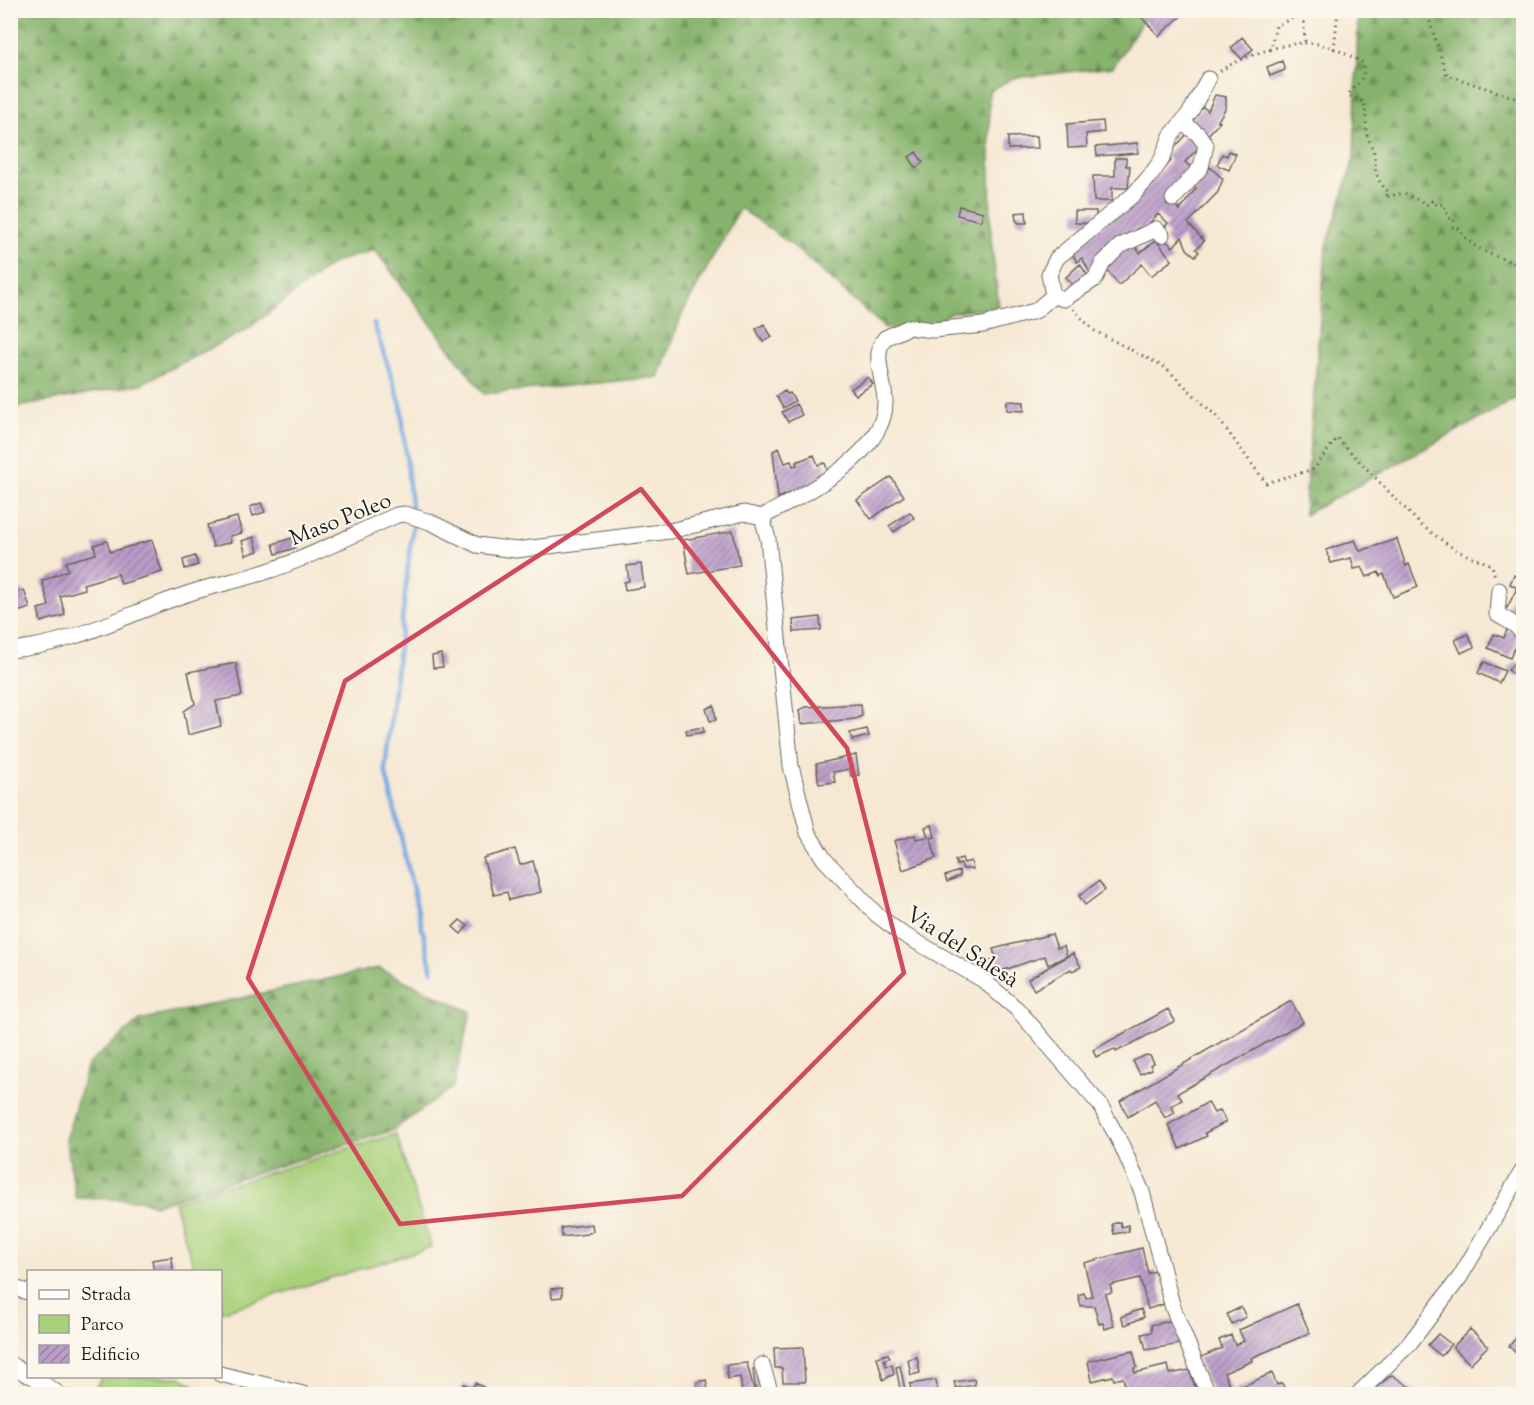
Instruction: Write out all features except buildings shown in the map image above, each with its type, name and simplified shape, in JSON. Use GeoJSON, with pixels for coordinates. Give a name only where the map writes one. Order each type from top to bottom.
{"type":"FeatureCollection","features":[{"type":"Feature","properties":{"kind":"street"},"geometry":{"type":"LineString","coordinates":[[1058,298],[1049,274],[1057,258],[1133,195],[1151,176],[1162,159],[1171,136],[1183,123],[1208,79]]}},
{"type":"Feature","properties":{"kind":"street"},"geometry":{"type":"LineString","coordinates":[[1173,199],[1202,167],[1206,145],[1198,134],[1183,123]]}},
{"type":"Feature","properties":{"kind":"street"},"geometry":{"type":"LineString","coordinates":[[762,517],[819,487],[842,471],[870,439],[881,422],[885,402],[879,352],[885,338],[909,327],[933,330],[983,325],[1035,310],[1095,279],[1103,263],[1120,246],[1156,229],[1162,235]]}},
{"type":"Feature","properties":{"kind":"street","name":"Maso Poleo"},"geometry":{"type":"LineString","coordinates":[[10,650],[29,648],[112,623],[183,595],[273,570],[397,515],[415,518],[477,545],[516,550],[670,531],[744,513],[762,517]]}},
{"type":"Feature","properties":{"kind":"street","name":"Via del Salesà"},"geometry":{"type":"LineString","coordinates":[[762,517],[768,539],[791,766],[808,833],[824,859],[877,915],[901,933],[983,980],[1018,1010],[1100,1105],[1122,1146],[1142,1192],[1173,1308],[1208,1395]]}},
{"type":"Feature","properties":{"kind":"street"},"geometry":{"type":"LineString","coordinates":[[1499,590],[1497,614],[1515,625],[1524,635]]}},
{"type":"Feature","properties":{"kind":"street"},"geometry":{"type":"LineString","coordinates":[[1358,1395],[1409,1344],[1460,1277],[1524,1168]]}},
{"type":"Feature","properties":{"kind":"street"},"geometry":{"type":"LineString","coordinates":[[10,1287],[27,1292]]}},
{"type":"Feature","properties":{"kind":"street"},"geometry":{"type":"LineString","coordinates":[[10,1364],[27,1374]]}},
{"type":"Feature","properties":{"kind":"street"},"geometry":{"type":"LineString","coordinates":[[762,1365],[771,1395]]}},
{"type":"Feature","properties":{"kind":"street"},"geometry":{"type":"LineString","coordinates":[[222,1375],[303,1395]]}},
{"type":"Feature","properties":{"kind":"street"},"geometry":{"type":"LineString","coordinates":[[33,1378],[58,1395]]}},
{"type":"Feature","properties":{"kind":"path"},"geometry":{"type":"LineString","coordinates":[[1334,49],[1338,10]]}},
{"type":"Feature","properties":{"kind":"path"},"geometry":{"type":"LineString","coordinates":[[1426,10],[1447,75],[1524,101]]}},
{"type":"Feature","properties":{"kind":"path"},"geometry":{"type":"LineString","coordinates":[[1270,51],[1276,26],[1303,12],[1305,43]]}},
{"type":"Feature","properties":{"kind":"path"},"geometry":{"type":"LineString","coordinates":[[1208,79],[1233,62],[1305,43],[1334,49],[1363,63],[1365,73],[1348,95],[1364,102],[1367,115],[1367,135],[1374,152],[1374,166],[1380,184],[1389,192],[1385,197],[1404,193],[1428,205],[1432,201],[1438,206],[1443,204],[1447,208],[1449,218],[1454,219],[1453,227],[1458,228],[1466,241],[1499,259],[1524,265]]}},
{"type":"Feature","properties":{"kind":"path"},"geometry":{"type":"LineString","coordinates":[[1058,298],[1093,330],[1166,368],[1217,417],[1266,483],[1314,469],[1337,438],[1420,525],[1457,550],[1492,565],[1499,590]]}},
{"type":"Feature","properties":{"kind":"highlighted area"},"geometry":{"type":"Polygon","coordinates":[[[641,489],[847,748],[904,973],[682,1196],[400,1224],[248,978],[345,681],[641,489]]]}},
{"type":"Feature","properties":{"kind":"green space"},"geometry":{"type":"Polygon","coordinates":[[[11,11],[1149,11],[1113,67],[1013,78],[989,91],[991,238],[999,307],[950,313],[926,330],[885,328],[792,245],[740,208],[682,314],[659,377],[484,394],[375,250],[335,262],[246,330],[141,384],[11,408],[11,11]]]}},
{"type":"Feature","properties":{"kind":"green space"},"geometry":{"type":"Polygon","coordinates":[[[1358,11],[1523,11],[1523,399],[1515,399],[1304,515],[1326,249],[1354,159],[1358,11]]]}},
{"type":"Feature","properties":{"kind":"green space"},"geometry":{"type":"Polygon","coordinates":[[[378,968],[471,1012],[453,1087],[393,1130],[155,1205],[140,1200],[76,1198],[66,1140],[87,1065],[140,1020],[378,968]]]}},
{"type":"Feature","properties":{"kind":"green space"},"geometry":{"type":"Polygon","coordinates":[[[396,1134],[431,1247],[222,1312],[222,1270],[195,1270],[174,1202],[396,1134]]]}},
{"type":"Feature","properties":{"kind":"green space"},"geometry":{"type":"Polygon","coordinates":[[[102,1378],[182,1378],[209,1394],[91,1394],[102,1378]]]}},
{"type":"Feature","properties":{"kind":"waterway"},"geometry":{"type":"LineString","coordinates":[[374,324],[401,405],[413,524],[385,769],[432,971]]}}]}
